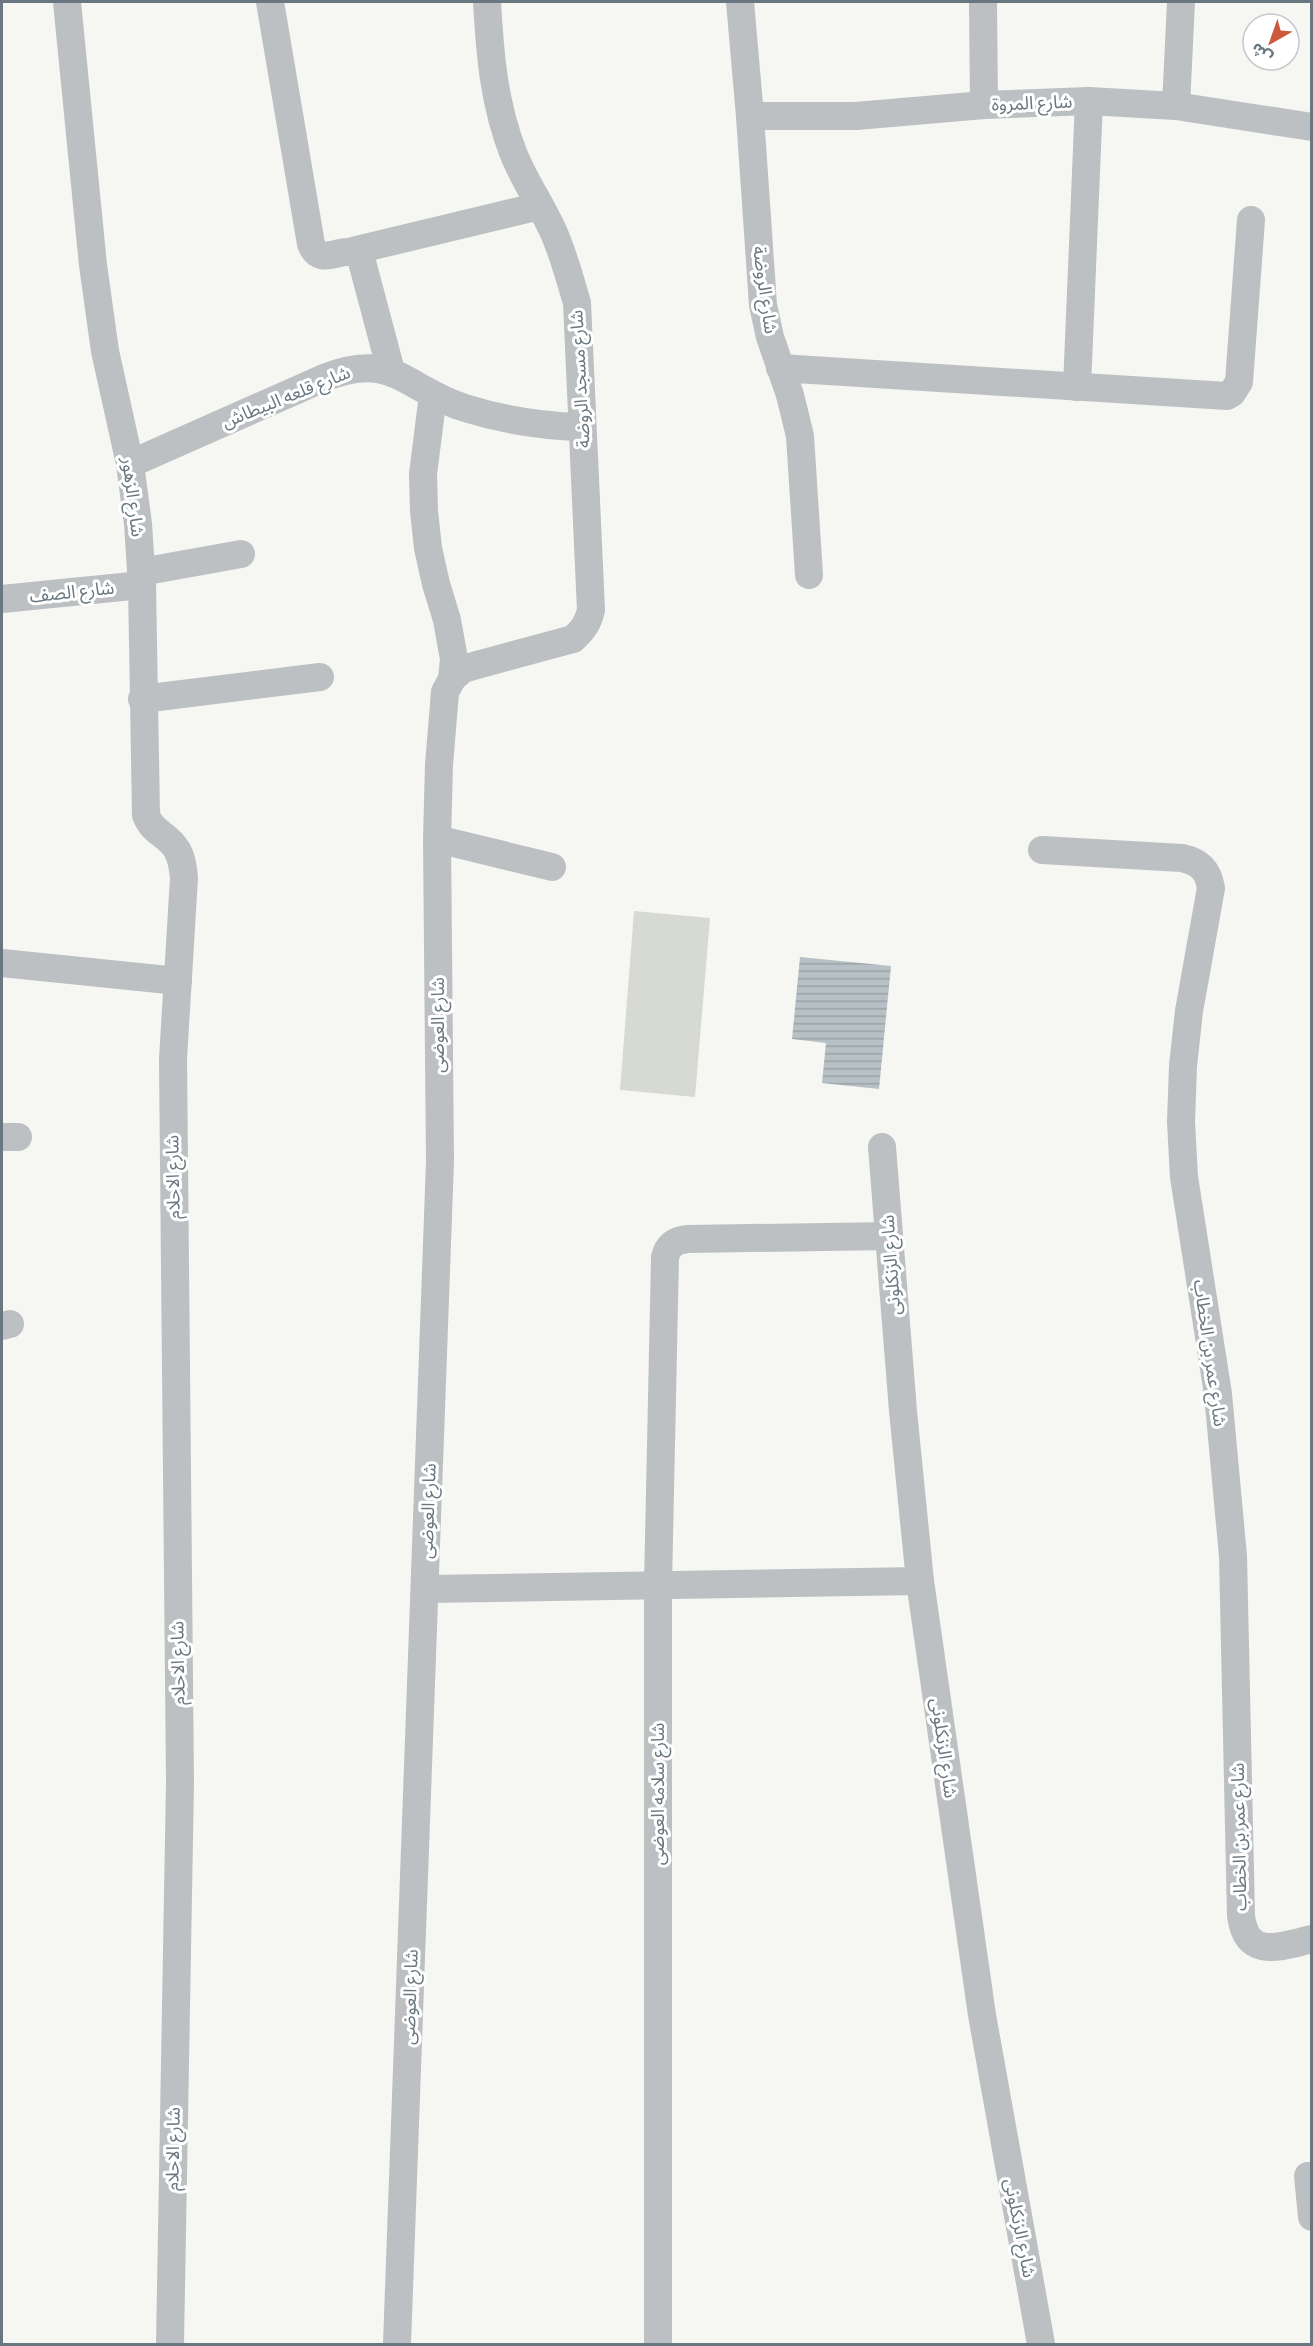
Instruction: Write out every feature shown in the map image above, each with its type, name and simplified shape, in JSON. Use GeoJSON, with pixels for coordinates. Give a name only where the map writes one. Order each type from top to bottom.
{"type":"FeatureCollection","features":[{"type":"Feature","properties":{"kind":"street","name":"شارع الزهور"},"geometry":{"type":"LineString","coordinates":[[67,2],[93,265],[105,351],[130,464],[138,524],[146,815],[150,825],[179,852],[184,878],[178,981]]}},
{"type":"Feature","properties":{"kind":"street"},"geometry":{"type":"LineString","coordinates":[[270,2],[311,244],[316,252],[326,257],[540,206]]}},
{"type":"Feature","properties":{"kind":"street","name":"شارع مسجد الروضة"},"geometry":{"type":"LineString","coordinates":[[452,679],[463,669],[573,639],[582,631],[591,610],[576,303],[567,267],[540,206],[514,157],[499,111],[491,64],[487,2]]}},
{"type":"Feature","properties":{"kind":"street","name":"شارع الروضة"},"geometry":{"type":"LineString","coordinates":[[740,2],[763,305],[770,338],[790,395],[800,436],[809,575]]}},
{"type":"Feature","properties":{"kind":"street"},"geometry":{"type":"LineString","coordinates":[[983,2],[984,105]]}},
{"type":"Feature","properties":{"kind":"street"},"geometry":{"type":"LineString","coordinates":[[1176,106],[1181,2]]}},
{"type":"Feature","properties":{"kind":"street"},"geometry":{"type":"LineString","coordinates":[[1077,387],[1089,101]]}},
{"type":"Feature","properties":{"kind":"street","name":"شارع المروة"},"geometry":{"type":"LineString","coordinates":[[750,116],[856,116],[984,105],[1089,101],[1176,106],[1311,128]]}},
{"type":"Feature","properties":{"kind":"street"},"geometry":{"type":"LineString","coordinates":[[780,368],[1222,397],[1232,393],[1240,377],[1251,220]]}},
{"type":"Feature","properties":{"kind":"street"},"geometry":{"type":"LineString","coordinates":[[352,251],[364,263],[391,371]]}},
{"type":"Feature","properties":{"kind":"street","name":"شارع قلعه البيطاش"},"geometry":{"type":"LineString","coordinates":[[130,464],[346,369],[369,367],[391,371],[433,395],[491,416],[551,426],[582,427]]}},
{"type":"Feature","properties":{"kind":"street","name":"شارع العوضى"},"geometry":{"type":"LineString","coordinates":[[397,2344],[440,1161],[437,839],[439,765],[445,692],[452,679],[454,659],[452,639],[428,548],[424,512],[423,474],[433,395]]}},
{"type":"Feature","properties":{"kind":"street","name":"شارع الصف"},"geometry":{"type":"LineString","coordinates":[[2,599],[141,579],[241,554]]}},
{"type":"Feature","properties":{"kind":"street"},"geometry":{"type":"LineString","coordinates":[[142,699],[320,677]]}},
{"type":"Feature","properties":{"kind":"street"},"geometry":{"type":"LineString","coordinates":[[437,839],[552,867]]}},
{"type":"Feature","properties":{"kind":"street","name":"شارع عمر بن الخطاب"},"geometry":{"type":"LineString","coordinates":[[1042,850],[1182,858],[1199,864],[1209,879],[1211,888],[1183,1066],[1181,1122],[1184,1177],[1218,1394],[1233,1556],[1242,1927],[1247,1936],[1264,1947],[1274,1948],[1311,1939]]}},
{"type":"Feature","properties":{"kind":"street"},"geometry":{"type":"LineString","coordinates":[[2,963],[178,981]]}},
{"type":"Feature","properties":{"kind":"street","name":"شارع الاحلام"},"geometry":{"type":"LineString","coordinates":[[170,2344],[180,1782],[172,1097],[178,981]]}},
{"type":"Feature","properties":{"kind":"street","name":"شارع الزنكلونى"},"geometry":{"type":"LineString","coordinates":[[882,1147],[903,1411],[920,1581],[982,2015],[1041,2344]]}},
{"type":"Feature","properties":{"kind":"street","name":"شارع سلامه العوضى"},"geometry":{"type":"LineString","coordinates":[[658,2344],[658,1585],[667,1251],[670,1246],[680,1240],[688,1239],[889,1236]]}},
{"type":"Feature","properties":{"kind":"street"},"geometry":{"type":"LineString","coordinates":[[426,1588],[920,1581]]}},
{"type":"Feature","properties":{"kind":"street"},"geometry":{"type":"LineString","coordinates":[[1308,2176],[1311,2217]]}},
{"type":"Feature","properties":{"kind":"shaded area"},"geometry":{"type":"Polygon","coordinates":[[[634,911],[710,918],[695,1097],[620,1090],[634,911]]]}},
{"type":"Feature","properties":{"kind":"shaded area"},"geometry":{"type":"Polygon","coordinates":[[[800,957],[891,966],[879,1089],[822,1083],[826,1043],[792,1039],[800,957]]]}}]}
